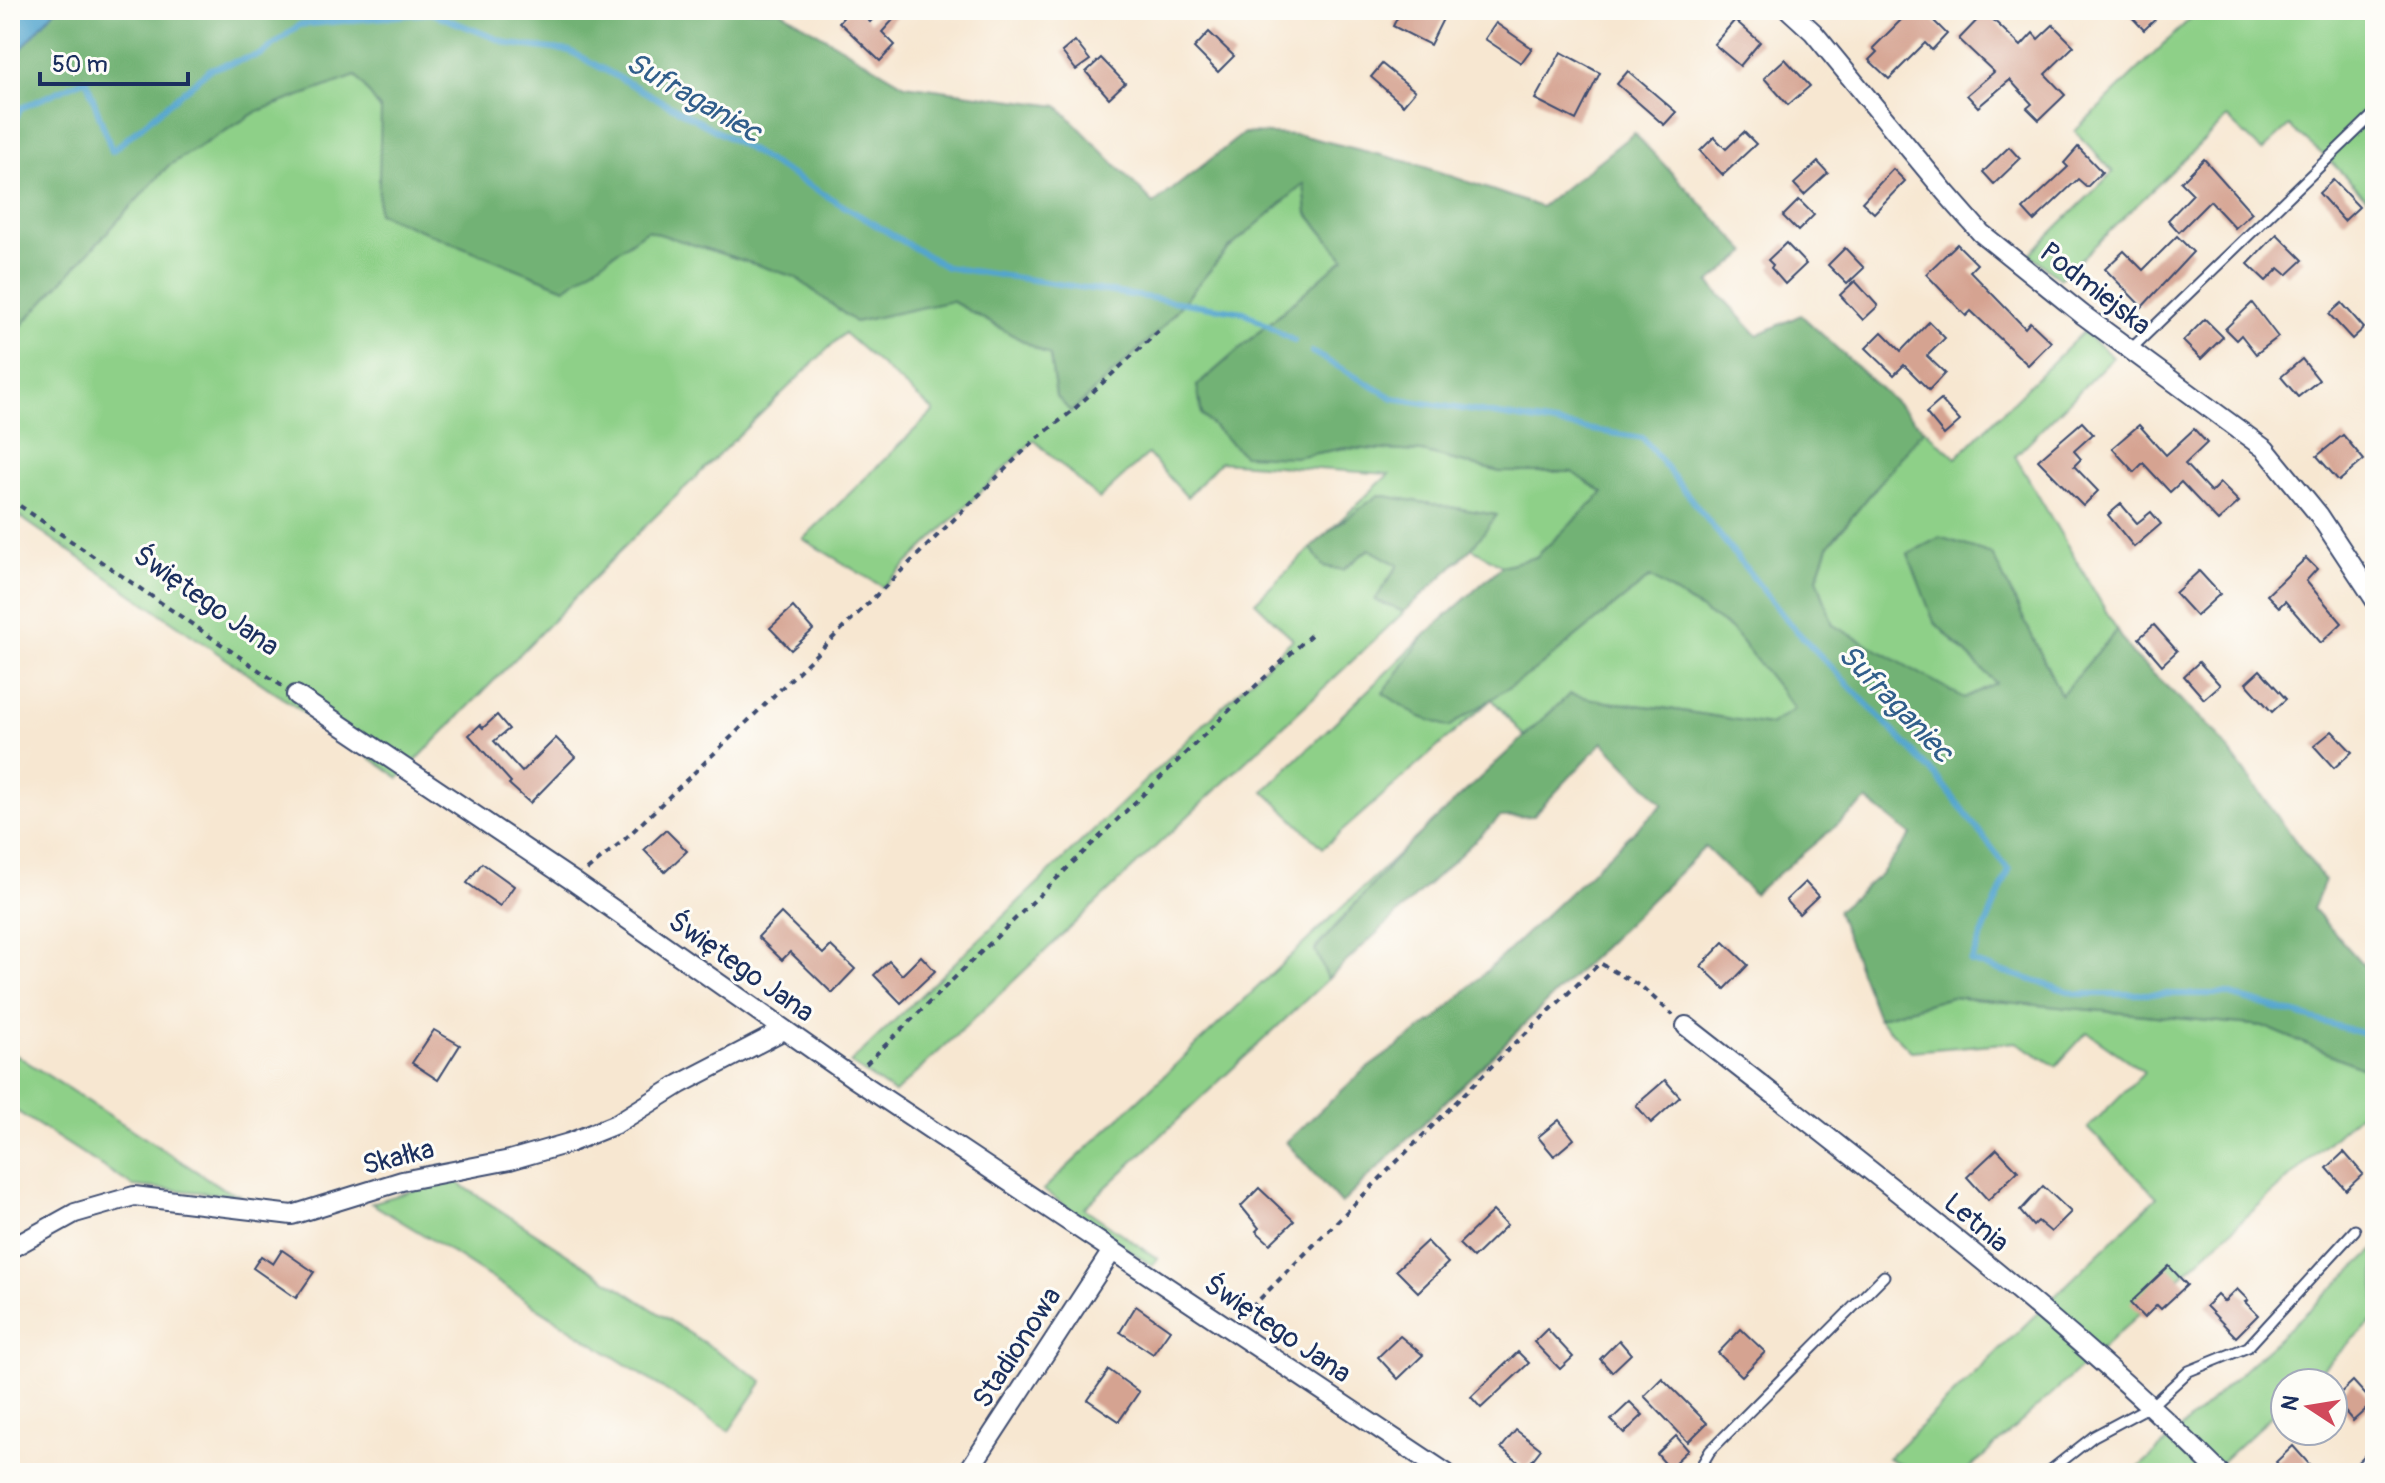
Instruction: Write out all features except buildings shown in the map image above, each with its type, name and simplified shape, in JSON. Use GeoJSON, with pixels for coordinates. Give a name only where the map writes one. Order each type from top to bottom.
{"type":"FeatureCollection","features":[{"type":"Feature","properties":{"kind":"street","name":"Podmiejska"},"geometry":{"type":"LineString","coordinates":[[1789,10],[1813,32],[1981,233],[2130,350],[2265,449],[2319,515],[2375,600]]}},
{"type":"Feature","properties":{"kind":"street","name":"Świętego Jana"},"geometry":{"type":"LineString","coordinates":[[296,695],[573,881],[852,1077],[1446,1473]]}},
{"type":"Feature","properties":{"kind":"street","name":"Letnia"},"geometry":{"type":"LineString","coordinates":[[1686,1026],[1910,1202],[2152,1405],[2220,1473]]}},
{"type":"Feature","properties":{"kind":"street","name":"Skałka"},"geometry":{"type":"LineString","coordinates":[[10,1249],[75,1213],[134,1196],[292,1215],[402,1181],[510,1160],[569,1143],[616,1124],[680,1084],[784,1030]]}},
{"type":"Feature","properties":{"kind":"street","name":"Stadionowa"},"geometry":{"type":"LineString","coordinates":[[967,1473],[1112,1251]]}},
{"type":"Feature","properties":{"kind":"street"},"geometry":{"type":"LineString","coordinates":[[2361,1473],[2375,1459]]}},
{"type":"Feature","properties":{"kind":"lane"},"geometry":{"type":"LineString","coordinates":[[2130,350],[2375,113]]}},
{"type":"Feature","properties":{"kind":"lane"},"geometry":{"type":"LineString","coordinates":[[2047,1473],[2094,1436],[2152,1405],[2189,1371],[2248,1347],[2355,1230]]}},
{"type":"Feature","properties":{"kind":"lane"},"geometry":{"type":"LineString","coordinates":[[1697,1473],[1710,1451],[1884,1276]]}},
{"type":"Feature","properties":{"kind":"path"},"geometry":{"type":"LineString","coordinates":[[573,881],[660,806],[1035,440],[1071,412],[1161,329]]}},
{"type":"Feature","properties":{"kind":"path","name":"Świętego Jana"},"geometry":{"type":"LineString","coordinates":[[10,499],[296,695]]}},
{"type":"Feature","properties":{"kind":"path"},"geometry":{"type":"LineString","coordinates":[[852,1077],[1224,715],[1313,633]]}},
{"type":"Feature","properties":{"kind":"path"},"geometry":{"type":"LineString","coordinates":[[1230,1329],[1507,1051],[1600,963],[1643,988],[1686,1026]]}},
{"type":"Feature","properties":{"kind":"green space"},"geometry":{"type":"Polygon","coordinates":[[[10,10],[779,10],[905,85],[1058,106],[1154,204],[1244,133],[1300,135],[1413,163],[1541,207],[1634,133],[1747,252],[1709,283],[1757,335],[1801,315],[1924,429],[1828,546],[1817,578],[1833,625],[1964,698],[1996,683],[1934,622],[1908,554],[1940,537],[1992,554],[2061,695],[2117,630],[2132,654],[2215,732],[2325,881],[2313,909],[2375,978],[2375,1073],[2263,1026],[1951,997],[1878,1018],[1837,911],[1882,873],[1911,835],[1867,800],[1754,894],[1705,847],[1341,1204],[1286,1142],[1362,1072],[1437,1018],[1663,804],[1603,742],[1533,816],[1500,817],[1328,979],[1315,950],[1405,848],[1570,694],[1769,725],[1795,709],[1732,630],[1650,577],[1534,671],[1449,727],[1418,716],[1383,693],[1426,634],[1502,566],[1536,557],[1603,493],[1572,472],[1500,472],[1422,452],[1345,448],[1295,457],[1243,455],[1202,415],[1197,386],[1344,258],[1307,213],[1304,184],[1226,251],[1161,329],[1071,412],[1056,396],[1050,356],[952,301],[855,322],[795,277],[647,230],[565,288],[378,213],[381,110],[356,76],[258,111],[168,166],[10,335],[10,10]]]}},
{"type":"Feature","properties":{"kind":"green space"},"geometry":{"type":"Polygon","coordinates":[[[2199,10],[2375,10],[2375,206],[2328,159],[2289,126],[2262,151],[2227,118],[2060,279],[2030,254],[2113,172],[2075,131],[2199,10]]]}},
{"type":"Feature","properties":{"kind":"green space"},"geometry":{"type":"Polygon","coordinates":[[[356,75],[381,110],[565,287],[647,230],[796,277],[855,322],[951,301],[1050,356],[1056,396],[1161,329],[1226,251],[1304,183],[1307,213],[1344,258],[1197,386],[1295,457],[1345,448],[1422,452],[1500,472],[1572,472],[1603,493],[1535,558],[1502,566],[1472,548],[1496,515],[1379,495],[1329,531],[1389,474],[1220,462],[1187,497],[1148,454],[1099,499],[1034,440],[883,587],[803,539],[934,411],[844,333],[629,542],[399,778],[10,510],[10,335],[168,166],[258,111],[356,75]]]}},
{"type":"Feature","properties":{"kind":"green space"},"geometry":{"type":"Polygon","coordinates":[[[2083,332],[2113,357],[2015,456],[2117,630],[2061,696],[1934,622],[1996,683],[1964,699],[1833,625],[1817,578],[1828,546],[1924,429],[1956,458],[2083,332]]]}},
{"type":"Feature","properties":{"kind":"green space"},"geometry":{"type":"Polygon","coordinates":[[[1379,495],[1497,515],[1472,548],[1404,612],[1375,600],[1398,565],[1369,549],[1343,570],[1323,566],[1311,548],[1379,495]]]}},
{"type":"Feature","properties":{"kind":"green space"},"geometry":{"type":"Polygon","coordinates":[[[1311,548],[1323,566],[1343,570],[1369,549],[1399,566],[1376,600],[1404,612],[895,1093],[850,1063],[1293,639],[1255,602],[1311,548]]]}},
{"type":"Feature","properties":{"kind":"green space"},"geometry":{"type":"Polygon","coordinates":[[[1650,577],[1732,630],[1796,709],[1769,725],[1570,694],[1524,736],[1492,699],[1323,848],[1264,791],[1426,634],[1384,693],[1534,671],[1650,577]]]}},
{"type":"Feature","properties":{"kind":"green space"},"geometry":{"type":"Polygon","coordinates":[[[1405,848],[1315,949],[1328,979],[1084,1208],[1158,1259],[1152,1266],[1043,1190],[1405,848]]]}},
{"type":"Feature","properties":{"kind":"green space"},"geometry":{"type":"Polygon","coordinates":[[[1951,997],[2263,1026],[2375,1073],[2375,1128],[2359,1114],[1965,1473],[1920,1473],[1888,1458],[2157,1197],[2088,1128],[2144,1072],[2087,1032],[2056,1066],[2016,1042],[1911,1051],[1878,1018],[1951,997]]]}},
{"type":"Feature","properties":{"kind":"green space"},"geometry":{"type":"Polygon","coordinates":[[[10,1051],[224,1189],[242,1196],[133,1186],[10,1107],[10,1051]]]}},
{"type":"Feature","properties":{"kind":"green space"},"geometry":{"type":"Polygon","coordinates":[[[452,1179],[763,1381],[729,1431],[371,1203],[452,1179]]]}},
{"type":"Feature","properties":{"kind":"green space"},"geometry":{"type":"Polygon","coordinates":[[[2375,1249],[2375,1319],[2324,1367],[2269,1367],[2269,1418],[2210,1473],[2133,1473],[2375,1249]]]}},
{"type":"Feature","properties":{"kind":"water"},"geometry":{"type":"Polygon","coordinates":[[[10,10],[55,10],[11,61],[10,60],[10,10]]]}},
{"type":"Feature","properties":{"kind":"waterway","name":"Sufraganiec"},"geometry":{"type":"LineString","coordinates":[[10,127],[21,108],[86,79],[112,151],[210,69],[262,54],[299,25],[431,13],[510,44],[570,51],[733,140],[946,267],[1244,312],[1294,341]]}},
{"type":"Feature","properties":{"kind":"waterway","name":"Sufraganiec"},"geometry":{"type":"LineString","coordinates":[[1312,352],[1393,398],[1643,438],[1789,623],[1938,778],[2009,870],[1971,962],[2078,994],[2227,994],[2375,1037]]}}]}
